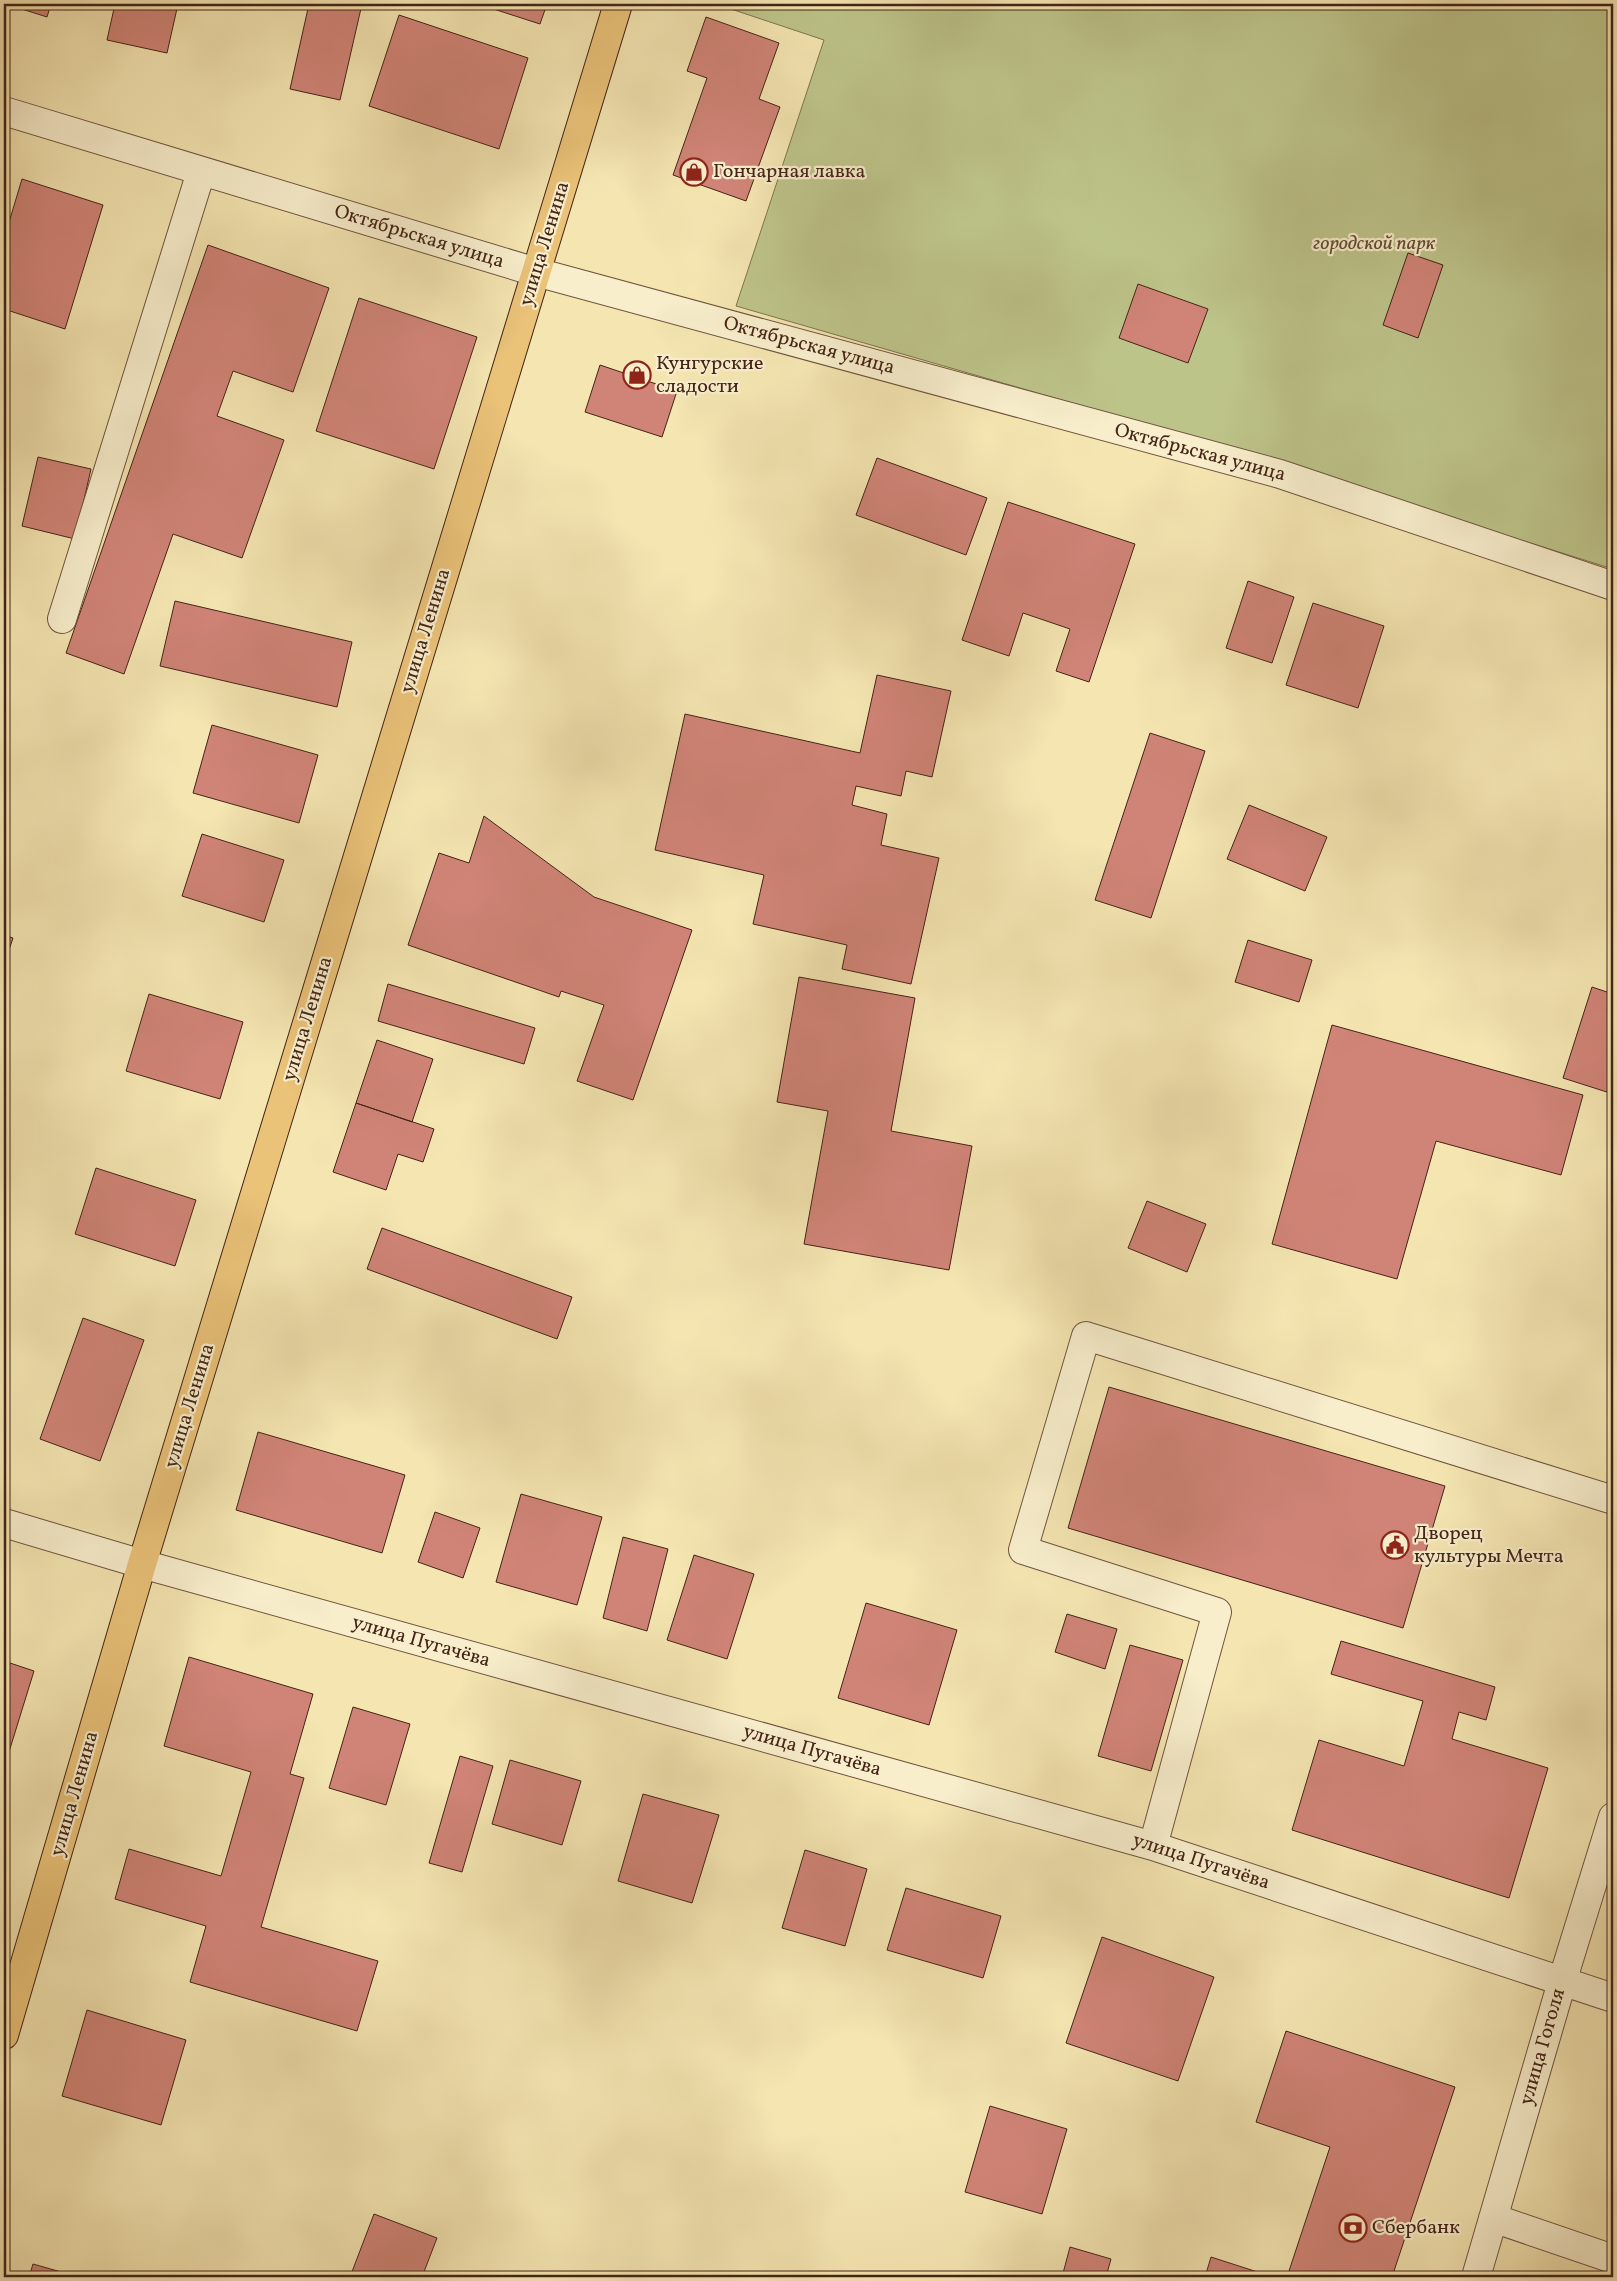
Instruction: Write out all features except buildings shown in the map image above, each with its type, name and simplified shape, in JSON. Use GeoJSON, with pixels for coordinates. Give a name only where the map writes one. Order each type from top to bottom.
{"type":"FeatureCollection","features":[{"type":"Feature","properties":{"kind":"main road","name":"улица Ленина"},"geometry":{"type":"LineString","coordinates":[[4,2035],[142,1564],[618,4]]}},
{"type":"Feature","properties":{"kind":"street","name":"Октябрьская улица"},"geometry":{"type":"LineString","coordinates":[[4,111],[200,172],[536,272],[1280,474],[1613,586]]}},
{"type":"Feature","properties":{"kind":"street"},"geometry":{"type":"LineString","coordinates":[[62,619],[200,172]]}},
{"type":"Feature","properties":{"kind":"street"},"geometry":{"type":"LineString","coordinates":[[1153,1846],[1217,1612],[1023,1550],[1086,1336],[1613,1500]]}},
{"type":"Feature","properties":{"kind":"street","name":"улица Пугачёва"},"geometry":{"type":"LineString","coordinates":[[4,1523],[142,1564],[1153,1846],[1613,1998]]}},
{"type":"Feature","properties":{"kind":"street","name":"улица Гоголя"},"geometry":{"type":"LineString","coordinates":[[1476,2277],[1562,1982],[1613,1817]]}},
{"type":"Feature","properties":{"kind":"street"},"geometry":{"type":"LineString","coordinates":[[1493,2218],[1613,2259]]}},
{"type":"Feature","properties":{"kind":"green space","name":"городской парк"},"geometry":{"type":"Polygon","coordinates":[[[716,4],[1613,4],[1613,569],[1228,448],[736,306],[824,40],[716,4]]]}},
{"type":"Feature","properties":{"kind":"place","name":"Гончарная лавка"},"geometry":{"type":"Point","coordinates":[694,172]}},
{"type":"Feature","properties":{"kind":"place","name":"Кунгурские сладости"},"geometry":{"type":"Point","coordinates":[637,375]}},
{"type":"Feature","properties":{"kind":"place","name":"Дворец культуры Мечта"},"geometry":{"type":"Point","coordinates":[1395,1545]}},
{"type":"Feature","properties":{"kind":"place","name":"Сбербанк"},"geometry":{"type":"Point","coordinates":[1353,2228]}}]}
